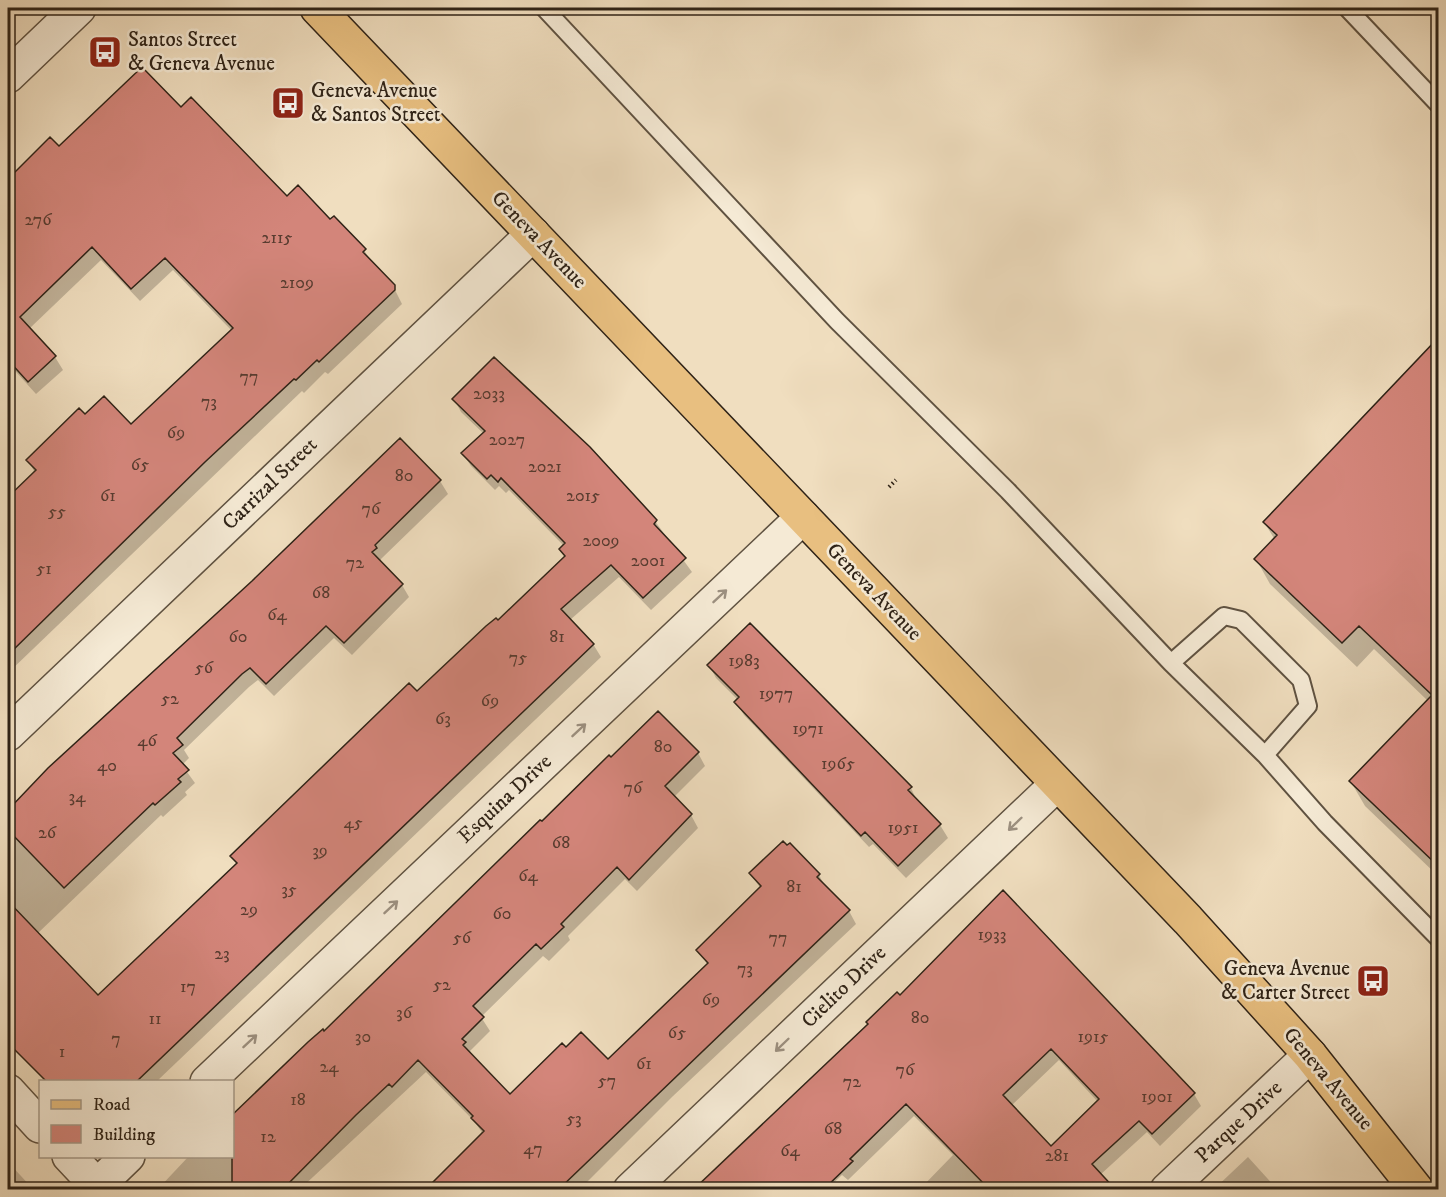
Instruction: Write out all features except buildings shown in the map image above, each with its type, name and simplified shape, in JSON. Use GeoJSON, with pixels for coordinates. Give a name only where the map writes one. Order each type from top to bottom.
{"type":"FeatureCollection","features":[{"type":"Feature","properties":{"kind":"main road","name":"Geneva Avenue"},"geometry":{"type":"LineString","coordinates":[[317,8],[1210,945],[1310,1055],[1417,1190]]}},
{"type":"Feature","properties":{"kind":"street"},"geometry":{"type":"LineString","coordinates":[[8,76],[79,8]]}},
{"type":"Feature","properties":{"kind":"street","name":"Carrizal Street"},"geometry":{"type":"LineString","coordinates":[[8,734],[533,234]]}},
{"type":"Feature","properties":{"kind":"street","name":"Esquina Drive"},"geometry":{"type":"LineString","coordinates":[[209,1080],[803,518]]}},
{"type":"Feature","properties":{"kind":"street","name":"Cielito Drive"},"geometry":{"type":"LineString","coordinates":[[630,1190],[1057,784]]}},
{"type":"Feature","properties":{"kind":"street","name":"Parque Drive"},"geometry":{"type":"LineString","coordinates":[[1167,1190],[1310,1055]]}},
{"type":"Feature","properties":{"kind":"street"},"geometry":{"type":"LineString","coordinates":[[8,1091],[39,1125]]}},
{"type":"Feature","properties":{"kind":"street"},"geometry":{"type":"LineString","coordinates":[[71,1158],[99,1188],[126,1158]]}},
{"type":"Feature","properties":{"kind":"lane"},"geometry":{"type":"LineString","coordinates":[[544,8],[837,321],[1008,491],[1438,938]]}},
{"type":"Feature","properties":{"kind":"lane"},"geometry":{"type":"LineString","coordinates":[[1347,8],[1438,104]]}},
{"type":"Feature","properties":{"kind":"lane"},"geometry":{"type":"LineString","coordinates":[[1171,663],[1224,616],[1240,620],[1301,680],[1308,706],[1264,755]]}},
{"type":"Feature","properties":{"kind":"path"},"geometry":{"type":"LineString","coordinates":[[889,486],[896,480]]}},
{"type":"Feature","properties":{"kind":"place","name":"Santos Street & Geneva Avenue"},"geometry":{"type":"Point","coordinates":[105,52]}},
{"type":"Feature","properties":{"kind":"place","name":"Geneva Avenue & Santos Street"},"geometry":{"type":"Point","coordinates":[288,103]}},
{"type":"Feature","properties":{"kind":"place","name":"Geneva Avenue & Carter Street"},"geometry":{"type":"Point","coordinates":[1373,981]}}]}
